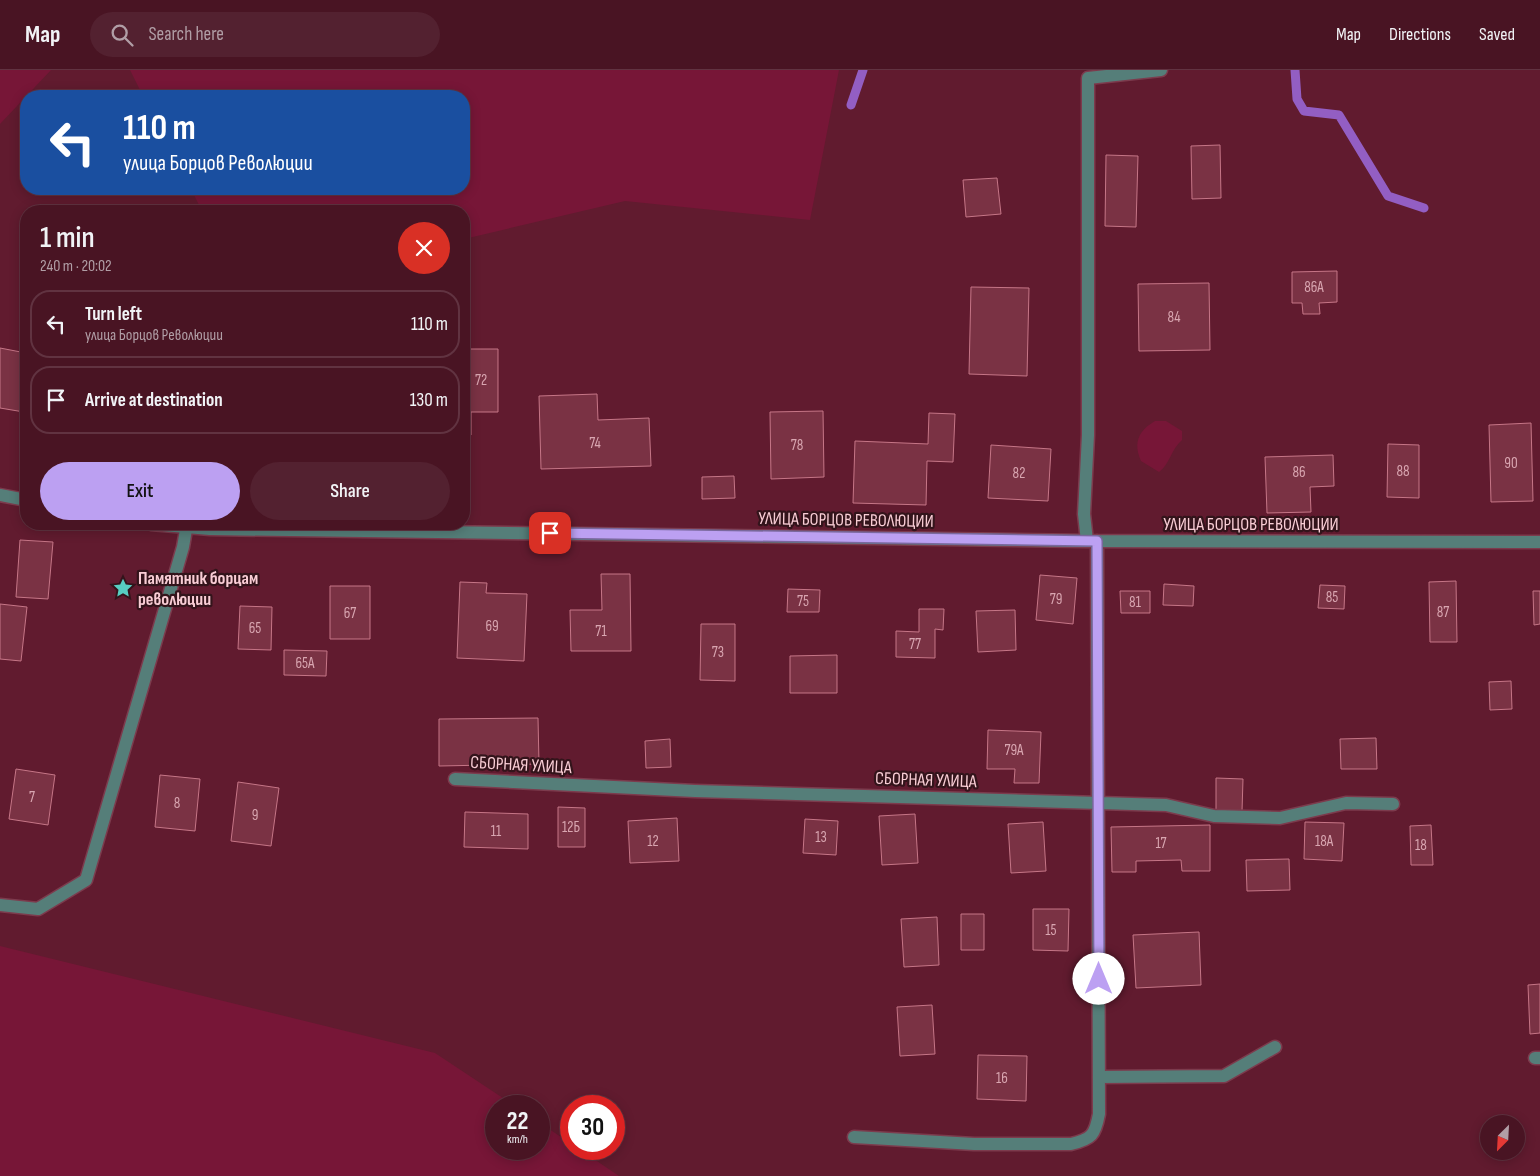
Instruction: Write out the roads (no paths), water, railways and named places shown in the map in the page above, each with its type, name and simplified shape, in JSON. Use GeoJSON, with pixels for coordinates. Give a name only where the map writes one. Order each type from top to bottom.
{"type":"FeatureCollection","features":[{"type":"Feature","properties":{"kind":"street"},"geometry":{"type":"LineString","coordinates":[[854,1137],[974,1144],[1071,1144],[1087,1140],[1096,1130],[1099,1114],[1098,803],[1092,541],[1084,514],[1088,435],[1088,78],[1161,70]]}},
{"type":"Feature","properties":{"kind":"street"},"geometry":{"type":"LineString","coordinates":[[0,495],[20,499]]}},
{"type":"Feature","properties":{"kind":"street"},"geometry":{"type":"LineString","coordinates":[[0,905],[38,909],[86,880],[183,547],[185,530]]}},
{"type":"Feature","properties":{"kind":"street","name":"УЛИЦА БОРЦОВ РЕВОЛЮЦИИ"},"geometry":{"type":"LineString","coordinates":[[428,530],[1092,541],[1540,542]]}},
{"type":"Feature","properties":{"kind":"street","name":"СБОРНАЯ УЛИЦА"},"geometry":{"type":"LineString","coordinates":[[455,779],[705,792],[1166,805],[1214,816],[1280,818],[1346,803],[1393,804]]}},
{"type":"Feature","properties":{"kind":"street"},"geometry":{"type":"LineString","coordinates":[[1099,1076],[1224,1076],[1275,1046]]}},
{"type":"Feature","properties":{"kind":"waterway"},"geometry":{"type":"LineString","coordinates":[[851,105],[863,70]]}},
{"type":"Feature","properties":{"kind":"waterway"},"geometry":{"type":"LineString","coordinates":[[1295,70],[1297,99],[1304,111],[1339,115],[1388,196],[1424,208]]}},
{"type":"Feature","properties":{"kind":"place","name":"Памятник борцам революции"},"geometry":{"type":"Point","coordinates":[123,588]}}]}
